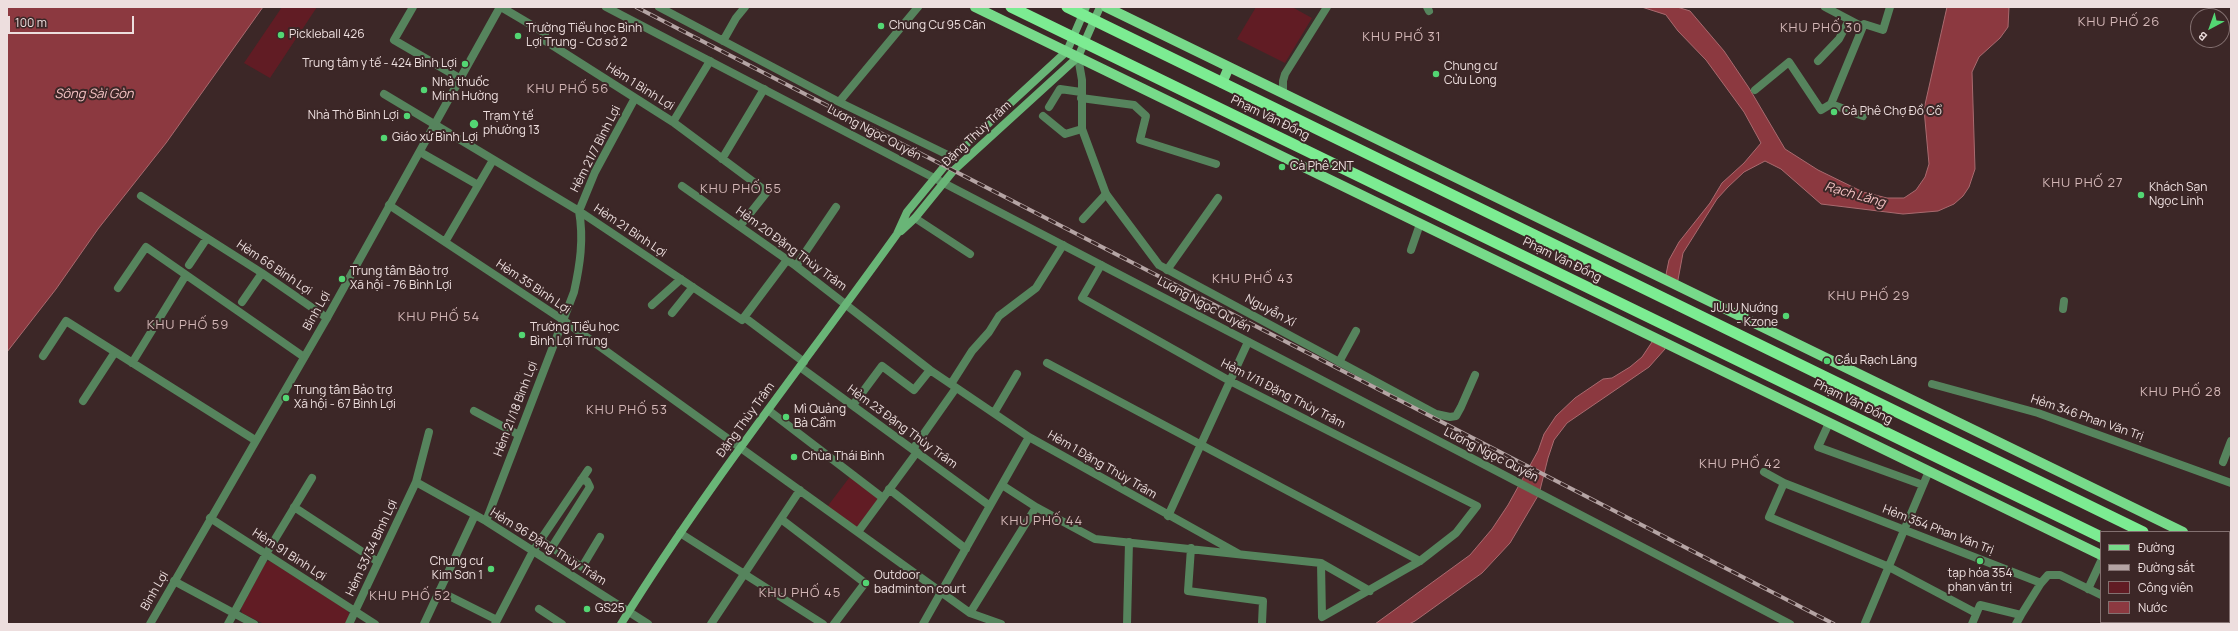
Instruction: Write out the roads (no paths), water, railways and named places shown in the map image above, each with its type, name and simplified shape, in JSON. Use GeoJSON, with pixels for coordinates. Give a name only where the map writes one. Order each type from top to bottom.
{"type":"FeatureCollection","features":[{"type":"Feature","properties":{"kind":"highway","name":"Phạm Văn Đồng"},"geometry":{"type":"LineString","coordinates":[[1011,7],[2100,537]]}},
{"type":"Feature","properties":{"kind":"highway","name":"Phạm Văn Đồng"},"geometry":{"type":"LineString","coordinates":[[1067,7],[1085,11],[1094,20],[2141,531]]}},
{"type":"Feature","properties":{"kind":"main road"},"geometry":{"type":"LineString","coordinates":[[975,7],[2100,555]]}},
{"type":"Feature","properties":{"kind":"main road","name":"Nguyễn Xí"},"geometry":{"type":"LineString","coordinates":[[1078,57],[1100,7]]}},
{"type":"Feature","properties":{"kind":"main road"},"geometry":{"type":"LineString","coordinates":[[1106,7],[2182,531]]}},
{"type":"Feature","properties":{"kind":"main road"},"geometry":{"type":"LineString","coordinates":[[1067,51],[1085,11]]}},
{"type":"Feature","properties":{"kind":"main road","name":"Đặng Thùy Trâm"},"geometry":{"type":"LineString","coordinates":[[621,624],[680,533],[740,447],[847,304],[897,234],[907,212],[952,158],[1067,51]]}},
{"type":"Feature","properties":{"kind":"main road","name":"Đặng Thùy Trâm"},"geometry":{"type":"LineString","coordinates":[[897,234],[915,218],[954,170],[1078,57]]}},
{"type":"Feature","properties":{"kind":"main road"},"geometry":{"type":"LineString","coordinates":[[1222,82],[1230,67]]}},
{"type":"Feature","properties":{"kind":"main road"},"geometry":{"type":"LineString","coordinates":[[1830,423],[1838,409]]}},
{"type":"Feature","properties":{"kind":"street"},"geometry":{"type":"LineString","coordinates":[[413,7],[394,40],[461,79]]}},
{"type":"Feature","properties":{"kind":"street","name":"Bình Lợi"},"geometry":{"type":"LineString","coordinates":[[150,624],[304,357],[501,7]]}},
{"type":"Feature","properties":{"kind":"street","name":"Hẻm 1 Bình Lợi"},"geometry":{"type":"LineString","coordinates":[[501,7],[545,33],[544,40],[673,122],[767,192],[740,226]]}},
{"type":"Feature","properties":{"kind":"street","name":"Lương Ngọc Quyến"},"geometry":{"type":"LineString","coordinates":[[606,7],[1790,624]]}},
{"type":"Feature","properties":{"kind":"street"},"geometry":{"type":"LineString","coordinates":[[659,7],[839,102],[952,158]]}},
{"type":"Feature","properties":{"kind":"street"},"geometry":{"type":"LineString","coordinates":[[839,102],[918,7]]}},
{"type":"Feature","properties":{"kind":"street"},"geometry":{"type":"LineString","coordinates":[[1283,93],[1283,81],[1286,74],[1327,7]]}},
{"type":"Feature","properties":{"kind":"street"},"geometry":{"type":"LineString","coordinates":[[1824,7],[1863,27]]}},
{"type":"Feature","properties":{"kind":"street"},"geometry":{"type":"LineString","coordinates":[[1755,90],[1789,62],[1821,110],[1831,104],[1864,24],[1884,30],[1890,7]]}},
{"type":"Feature","properties":{"kind":"street"},"geometry":{"type":"LineString","coordinates":[[722,41],[743,8]]}},
{"type":"Feature","properties":{"kind":"street"},"geometry":{"type":"LineString","coordinates":[[1818,62],[1839,40],[1850,20]]}},
{"type":"Feature","properties":{"kind":"street","name":"Nguyễn Xí"},"geometry":{"type":"LineString","coordinates":[[1078,57],[1082,129],[1106,194],[1159,265],[1436,414],[1450,417],[1456,416],[1462,407],[1475,376]]}},
{"type":"Feature","properties":{"kind":"street"},"geometry":{"type":"LineString","coordinates":[[673,122],[710,61]]}},
{"type":"Feature","properties":{"kind":"street"},"geometry":{"type":"LineString","coordinates":[[722,159],[764,89]]}},
{"type":"Feature","properties":{"kind":"street"},"geometry":{"type":"LineString","coordinates":[[1049,107],[1060,89],[1081,95],[1134,105],[1146,116],[1140,140],[1216,164]]}},
{"type":"Feature","properties":{"kind":"street","name":"Hẻm 21 Bình Lợi"},"geometry":{"type":"LineString","coordinates":[[384,94],[579,211],[742,320],[744,316],[802,364]]}},
{"type":"Feature","properties":{"kind":"street","name":"Hẻm 21/7 Bình Lợi"},"geometry":{"type":"LineString","coordinates":[[579,211],[595,172],[635,98]]}},
{"type":"Feature","properties":{"kind":"street"},"geometry":{"type":"LineString","coordinates":[[1831,104],[1863,116]]}},
{"type":"Feature","properties":{"kind":"street"},"geometry":{"type":"LineString","coordinates":[[1043,116],[1065,134],[1082,129]]}},
{"type":"Feature","properties":{"kind":"street"},"geometry":{"type":"LineString","coordinates":[[420,152],[478,185]]}},
{"type":"Feature","properties":{"kind":"street"},"geometry":{"type":"LineString","coordinates":[[446,242],[493,160]]}},
{"type":"Feature","properties":{"kind":"street","name":"Hẻm 20 Đặng Thùy Trâm"},"geometry":{"type":"LineString","coordinates":[[682,186],[796,266],[847,304]]}},
{"type":"Feature","properties":{"kind":"street"},"geometry":{"type":"LineString","coordinates":[[1083,219],[1106,194]]}},
{"type":"Feature","properties":{"kind":"street","name":"Hẻm 66 Bình Lợi"},"geometry":{"type":"LineString","coordinates":[[141,196],[262,273],[326,318]]}},
{"type":"Feature","properties":{"kind":"street"},"geometry":{"type":"LineString","coordinates":[[1167,270],[1218,198]]}},
{"type":"Feature","properties":{"kind":"street","name":"Hẻm 35 Bình Lợi"},"geometry":{"type":"LineString","coordinates":[[389,205],[563,320],[942,591],[970,613],[1001,624]]}},
{"type":"Feature","properties":{"kind":"street"},"geometry":{"type":"LineString","coordinates":[[796,266],[836,207]]}},
{"type":"Feature","properties":{"kind":"street","name":"Hẻm 21/18 Bình Lợi"},"geometry":{"type":"LineString","coordinates":[[486,521],[574,292],[580,263],[582,229],[579,211]]}},
{"type":"Feature","properties":{"kind":"street"},"geometry":{"type":"LineString","coordinates":[[915,218],[970,254]]}},
{"type":"Feature","properties":{"kind":"street"},"geometry":{"type":"LineString","coordinates":[[1412,250],[1420,224]]}},
{"type":"Feature","properties":{"kind":"street"},"geometry":{"type":"LineString","coordinates":[[189,265],[207,238]]}},
{"type":"Feature","properties":{"kind":"street"},"geometry":{"type":"LineString","coordinates":[[858,532],[915,451],[954,386],[972,351],[989,332],[999,316],[1036,288],[1063,245]]}},
{"type":"Feature","properties":{"kind":"street"},"geometry":{"type":"LineString","coordinates":[[118,288],[146,247],[304,357]]}},
{"type":"Feature","properties":{"kind":"street"},"geometry":{"type":"LineString","coordinates":[[744,316],[787,260]]}},
{"type":"Feature","properties":{"kind":"street","name":"Hẻm 1/11 Đặng Thùy Trâm"},"geometry":{"type":"LineString","coordinates":[[1101,265],[1082,298],[1230,381],[1477,506],[1456,533],[1420,561]]}},
{"type":"Feature","properties":{"kind":"street"},"geometry":{"type":"LineString","coordinates":[[242,302],[262,273]]}},
{"type":"Feature","properties":{"kind":"street"},"geometry":{"type":"LineString","coordinates":[[132,363],[186,275]]}},
{"type":"Feature","properties":{"kind":"street"},"geometry":{"type":"LineString","coordinates":[[652,305],[681,279]]}},
{"type":"Feature","properties":{"kind":"street"},"geometry":{"type":"LineString","coordinates":[[672,313],[693,287]]}},
{"type":"Feature","properties":{"kind":"street","name":"Hẻm 1 Đặng Thùy Trâm"},"geometry":{"type":"LineString","coordinates":[[847,304],[930,370],[1029,437],[1168,516],[1238,554],[1321,563],[1370,591]]}},
{"type":"Feature","properties":{"kind":"street"},"geometry":{"type":"LineString","coordinates":[[43,356],[66,321],[255,440]]}},
{"type":"Feature","properties":{"kind":"street"},"geometry":{"type":"LineString","coordinates":[[1338,362],[1356,331]]}},
{"type":"Feature","properties":{"kind":"street"},"geometry":{"type":"LineString","coordinates":[[1168,516],[1248,342]]}},
{"type":"Feature","properties":{"kind":"street"},"geometry":{"type":"LineString","coordinates":[[84,401],[115,352]]}},
{"type":"Feature","properties":{"kind":"street"},"geometry":{"type":"LineString","coordinates":[[1047,363],[1420,561]]}},
{"type":"Feature","properties":{"kind":"street","name":"Hẻm 23 Đặng Thùy Trâm"},"geometry":{"type":"LineString","coordinates":[[802,364],[853,405],[990,506]]}},
{"type":"Feature","properties":{"kind":"street"},"geometry":{"type":"LineString","coordinates":[[853,405],[882,366],[914,390],[930,370]]}},
{"type":"Feature","properties":{"kind":"street"},"geometry":{"type":"LineString","coordinates":[[994,413],[1017,374]]}},
{"type":"Feature","properties":{"kind":"street","name":"Hẻm 346 Phan Văn Trị"},"geometry":{"type":"LineString","coordinates":[[1932,384],[2038,413],[2231,482]]}},
{"type":"Feature","properties":{"kind":"street"},"geometry":{"type":"LineString","coordinates":[[768,410],[883,498]]}},
{"type":"Feature","properties":{"kind":"street"},"geometry":{"type":"LineString","coordinates":[[474,412],[519,435]]}},
{"type":"Feature","properties":{"kind":"street"},"geometry":{"type":"LineString","coordinates":[[1830,423],[1818,447],[1923,485]]}},
{"type":"Feature","properties":{"kind":"street","name":"Hẻm 53/34 Bình Lợi"},"geometry":{"type":"LineString","coordinates":[[349,624],[416,482],[429,432]]}},
{"type":"Feature","properties":{"kind":"street"},"geometry":{"type":"LineString","coordinates":[[923,624],[1029,437]]}},
{"type":"Feature","properties":{"kind":"street"},"geometry":{"type":"LineString","coordinates":[[2223,462],[2231,441]]}},
{"type":"Feature","properties":{"kind":"street"},"geometry":{"type":"LineString","coordinates":[[439,591],[496,622],[533,551],[588,470]]}},
{"type":"Feature","properties":{"kind":"street"},"geometry":{"type":"LineString","coordinates":[[1865,623],[1929,471]]}},
{"type":"Feature","properties":{"kind":"street","name":"Hẻm 354 Phan Văn Trị"},"geometry":{"type":"LineString","coordinates":[[1764,472],[1784,482],[2041,583]]}},
{"type":"Feature","properties":{"kind":"street"},"geometry":{"type":"LineString","coordinates":[[228,624],[266,554],[312,478]]}},
{"type":"Feature","properties":{"kind":"street"},"geometry":{"type":"LineString","coordinates":[[552,547],[590,486],[587,481],[581,480]]}},
{"type":"Feature","properties":{"kind":"street"},"geometry":{"type":"LineString","coordinates":[[416,482],[475,515]]}},
{"type":"Feature","properties":{"kind":"street"},"geometry":{"type":"LineString","coordinates":[[1784,482],[1769,517],[1889,567],[1976,613]]}},
{"type":"Feature","properties":{"kind":"street"},"geometry":{"type":"LineString","coordinates":[[1002,485],[1036,507],[1094,539],[1238,554]]}},
{"type":"Feature","properties":{"kind":"street"},"geometry":{"type":"LineString","coordinates":[[889,489],[966,549]]}},
{"type":"Feature","properties":{"kind":"street"},"geometry":{"type":"LineString","coordinates":[[711,624],[800,490]]}},
{"type":"Feature","properties":{"kind":"street"},"geometry":{"type":"LineString","coordinates":[[294,507],[378,562]]}},
{"type":"Feature","properties":{"kind":"street"},"geometry":{"type":"LineString","coordinates":[[970,613],[1036,507]]}},
{"type":"Feature","properties":{"kind":"street","name":"Hẻm 96 Đặng Thùy Trâm"},"geometry":{"type":"LineString","coordinates":[[424,624],[475,515],[648,624]]}},
{"type":"Feature","properties":{"kind":"street","name":"Hẻm 91 Bình Lợi"},"geometry":{"type":"LineString","coordinates":[[210,518],[375,624]]}},
{"type":"Feature","properties":{"kind":"street"},"geometry":{"type":"LineString","coordinates":[[781,519],[865,583],[834,624]]}},
{"type":"Feature","properties":{"kind":"street"},"geometry":{"type":"LineString","coordinates":[[680,533],[822,624]]}},
{"type":"Feature","properties":{"kind":"street"},"geometry":{"type":"LineString","coordinates":[[540,540],[582,566],[600,537]]}},
{"type":"Feature","properties":{"kind":"street"},"geometry":{"type":"LineString","coordinates":[[1127,624],[1129,542]]}},
{"type":"Feature","properties":{"kind":"street"},"geometry":{"type":"LineString","coordinates":[[1191,548],[1188,590],[1263,601],[1262,623]]}},
{"type":"Feature","properties":{"kind":"street"},"geometry":{"type":"LineString","coordinates":[[1321,563],[1322,618],[1420,561]]}},
{"type":"Feature","properties":{"kind":"street"},"geometry":{"type":"LineString","coordinates":[[2088,589],[2100,563]]}},
{"type":"Feature","properties":{"kind":"street"},"geometry":{"type":"LineString","coordinates":[[2016,624],[2041,583],[2048,575],[2060,576],[2100,595]]}},
{"type":"Feature","properties":{"kind":"street"},"geometry":{"type":"LineString","coordinates":[[174,581],[254,624]]}},
{"type":"Feature","properties":{"kind":"street"},"geometry":{"type":"LineString","coordinates":[[1972,624],[1980,605],[2021,615]]}},
{"type":"Feature","properties":{"kind":"street"},"geometry":{"type":"LineString","coordinates":[[538,609],[562,624]]}},
{"type":"Feature","properties":{"kind":"water","name":"Sông Sài Gòn"},"geometry":{"type":"Polygon","coordinates":[[[7,7],[263,7],[166,143],[98,229],[56,289],[7,352],[7,7]]]}},
{"type":"Feature","properties":{"kind":"water","name":"Rạch Lăng"},"geometry":{"type":"Polygon","coordinates":[[[1642,7],[1677,7],[1690,11],[1724,51],[1749,88],[1785,149],[1818,170],[1863,192],[1887,198],[1904,198],[1916,190],[1925,177],[1929,164],[1924,109],[1947,7],[2009,7],[2008,27],[2000,38],[1979,57],[1972,72],[1975,169],[1969,187],[1963,196],[1954,204],[1938,211],[1903,214],[1821,204],[1781,169],[1765,161],[1744,172],[1717,199],[1683,253],[1665,349],[1649,367],[1567,423],[1554,440],[1539,494],[1510,543],[1482,573],[1415,621],[1409,624],[1375,624],[1470,555],[1492,529],[1508,505],[1538,451],[1544,434],[1556,416],[1575,398],[1603,379],[1612,378],[1630,367],[1642,357],[1652,342],[1669,260],[1679,242],[1710,203],[1722,183],[1744,163],[1761,143],[1744,112],[1706,60],[1678,31],[1666,15],[1642,7]]]}},
{"type":"Feature","properties":{"kind":"railway"},"geometry":{"type":"LineString","coordinates":[[636,7],[1834,624]]}},
{"type":"Feature","properties":{"kind":"place","name":"Chung Cư 95 Căn"},"geometry":{"type":"Point","coordinates":[881,26]}},
{"type":"Feature","properties":{"kind":"place","name":"Pickleball 426"},"geometry":{"type":"Point","coordinates":[281,35]}},
{"type":"Feature","properties":{"kind":"place","name":"Trường Tiểu học Bình Lợi Trung - Cơ sở 2"},"geometry":{"type":"Point","coordinates":[518,36]}},
{"type":"Feature","properties":{"kind":"place","name":"Trung tâm y tế - 424 Bình Lợi"},"geometry":{"type":"Point","coordinates":[465,64]}},
{"type":"Feature","properties":{"kind":"place","name":"Chung cư Cửu Long"},"geometry":{"type":"Point","coordinates":[1436,74]}},
{"type":"Feature","properties":{"kind":"place","name":"Nhà thuốc Minh Hường"},"geometry":{"type":"Point","coordinates":[424,90]}},
{"type":"Feature","properties":{"kind":"place","name":"Cà Phê Chợ Đồ Cổ"},"geometry":{"type":"Point","coordinates":[1834,112]}},
{"type":"Feature","properties":{"kind":"place","name":"Nhà Thờ Bình Lợi"},"geometry":{"type":"Point","coordinates":[407,116]}},
{"type":"Feature","properties":{"kind":"place","name":"Trạm Y tế phường 13"},"geometry":{"type":"Point","coordinates":[474,124]}},
{"type":"Feature","properties":{"kind":"place","name":"Giáo xứ Bình Lợi"},"geometry":{"type":"Point","coordinates":[384,138]}},
{"type":"Feature","properties":{"kind":"place","name":"Cà Phê 2NT"},"geometry":{"type":"Point","coordinates":[1282,167]}},
{"type":"Feature","properties":{"kind":"place","name":"Khách Sạn Ngọc Linh"},"geometry":{"type":"Point","coordinates":[2141,195]}},
{"type":"Feature","properties":{"kind":"place","name":"Trung tâm Bảo trợ Xã hội - 76 Bình Lợi"},"geometry":{"type":"Point","coordinates":[342,279]}},
{"type":"Feature","properties":{"kind":"place","name":"JUJU Nướng - Kzone"},"geometry":{"type":"Point","coordinates":[1786,316]}},
{"type":"Feature","properties":{"kind":"place","name":"Trường Tiểu học Bình Lợi Trung"},"geometry":{"type":"Point","coordinates":[522,335]}},
{"type":"Feature","properties":{"kind":"place","name":"Cầu Rạch Lăng"},"geometry":{"type":"Point","coordinates":[1827,361]}},
{"type":"Feature","properties":{"kind":"place","name":"Trung tâm Bảo trợ Xã hội - 67 Bình Lợi"},"geometry":{"type":"Point","coordinates":[286,398]}},
{"type":"Feature","properties":{"kind":"place","name":"Mì Quảng Bà Cẩm"},"geometry":{"type":"Point","coordinates":[786,417]}},
{"type":"Feature","properties":{"kind":"place","name":"Chùa Thái Bình"},"geometry":{"type":"Point","coordinates":[794,457]}},
{"type":"Feature","properties":{"kind":"place","name":"tạp hóa 354 phan văn trị"},"geometry":{"type":"Point","coordinates":[1980,561]}},
{"type":"Feature","properties":{"kind":"place","name":"Chung cư Kim Sơn 1"},"geometry":{"type":"Point","coordinates":[491,569]}},
{"type":"Feature","properties":{"kind":"place","name":"Outdoor badminton court"},"geometry":{"type":"Point","coordinates":[866,583]}},
{"type":"Feature","properties":{"kind":"place","name":"GS25"},"geometry":{"type":"Point","coordinates":[587,609]}},
{"type":"Feature","properties":{"kind":"district","name":"KHU PHỐ 26"},"geometry":{"type":"Point","coordinates":[2119,22]}},
{"type":"Feature","properties":{"kind":"district","name":"KHU PHỐ 30"},"geometry":{"type":"Point","coordinates":[1821,28]}},
{"type":"Feature","properties":{"kind":"district","name":"KHU PHỐ 31"},"geometry":{"type":"Point","coordinates":[1402,37]}},
{"type":"Feature","properties":{"kind":"district","name":"KHU PHỐ 56"},"geometry":{"type":"Point","coordinates":[568,89]}},
{"type":"Feature","properties":{"kind":"district","name":"KHU PHỐ 27"},"geometry":{"type":"Point","coordinates":[2083,183]}},
{"type":"Feature","properties":{"kind":"district","name":"KHU PHỐ 55"},"geometry":{"type":"Point","coordinates":[741,189]}},
{"type":"Feature","properties":{"kind":"district","name":"KHU PHỐ 43"},"geometry":{"type":"Point","coordinates":[1253,279]}},
{"type":"Feature","properties":{"kind":"district","name":"KHU PHỐ 29"},"geometry":{"type":"Point","coordinates":[1869,296]}},
{"type":"Feature","properties":{"kind":"district","name":"KHU PHỐ 54"},"geometry":{"type":"Point","coordinates":[439,317]}},
{"type":"Feature","properties":{"kind":"district","name":"KHU PHỐ 59"},"geometry":{"type":"Point","coordinates":[188,325]}},
{"type":"Feature","properties":{"kind":"district","name":"KHU PHỐ 28"},"geometry":{"type":"Point","coordinates":[2181,392]}},
{"type":"Feature","properties":{"kind":"district","name":"KHU PHỐ 53"},"geometry":{"type":"Point","coordinates":[627,410]}},
{"type":"Feature","properties":{"kind":"district","name":"KHU PHỐ 42"},"geometry":{"type":"Point","coordinates":[1740,464]}},
{"type":"Feature","properties":{"kind":"district","name":"KHU PHỐ 44"},"geometry":{"type":"Point","coordinates":[1042,521]}},
{"type":"Feature","properties":{"kind":"district","name":"KHU PHỐ 45"},"geometry":{"type":"Point","coordinates":[800,593]}},
{"type":"Feature","properties":{"kind":"district","name":"KHU PHỐ 52"},"geometry":{"type":"Point","coordinates":[410,596]}}]}
